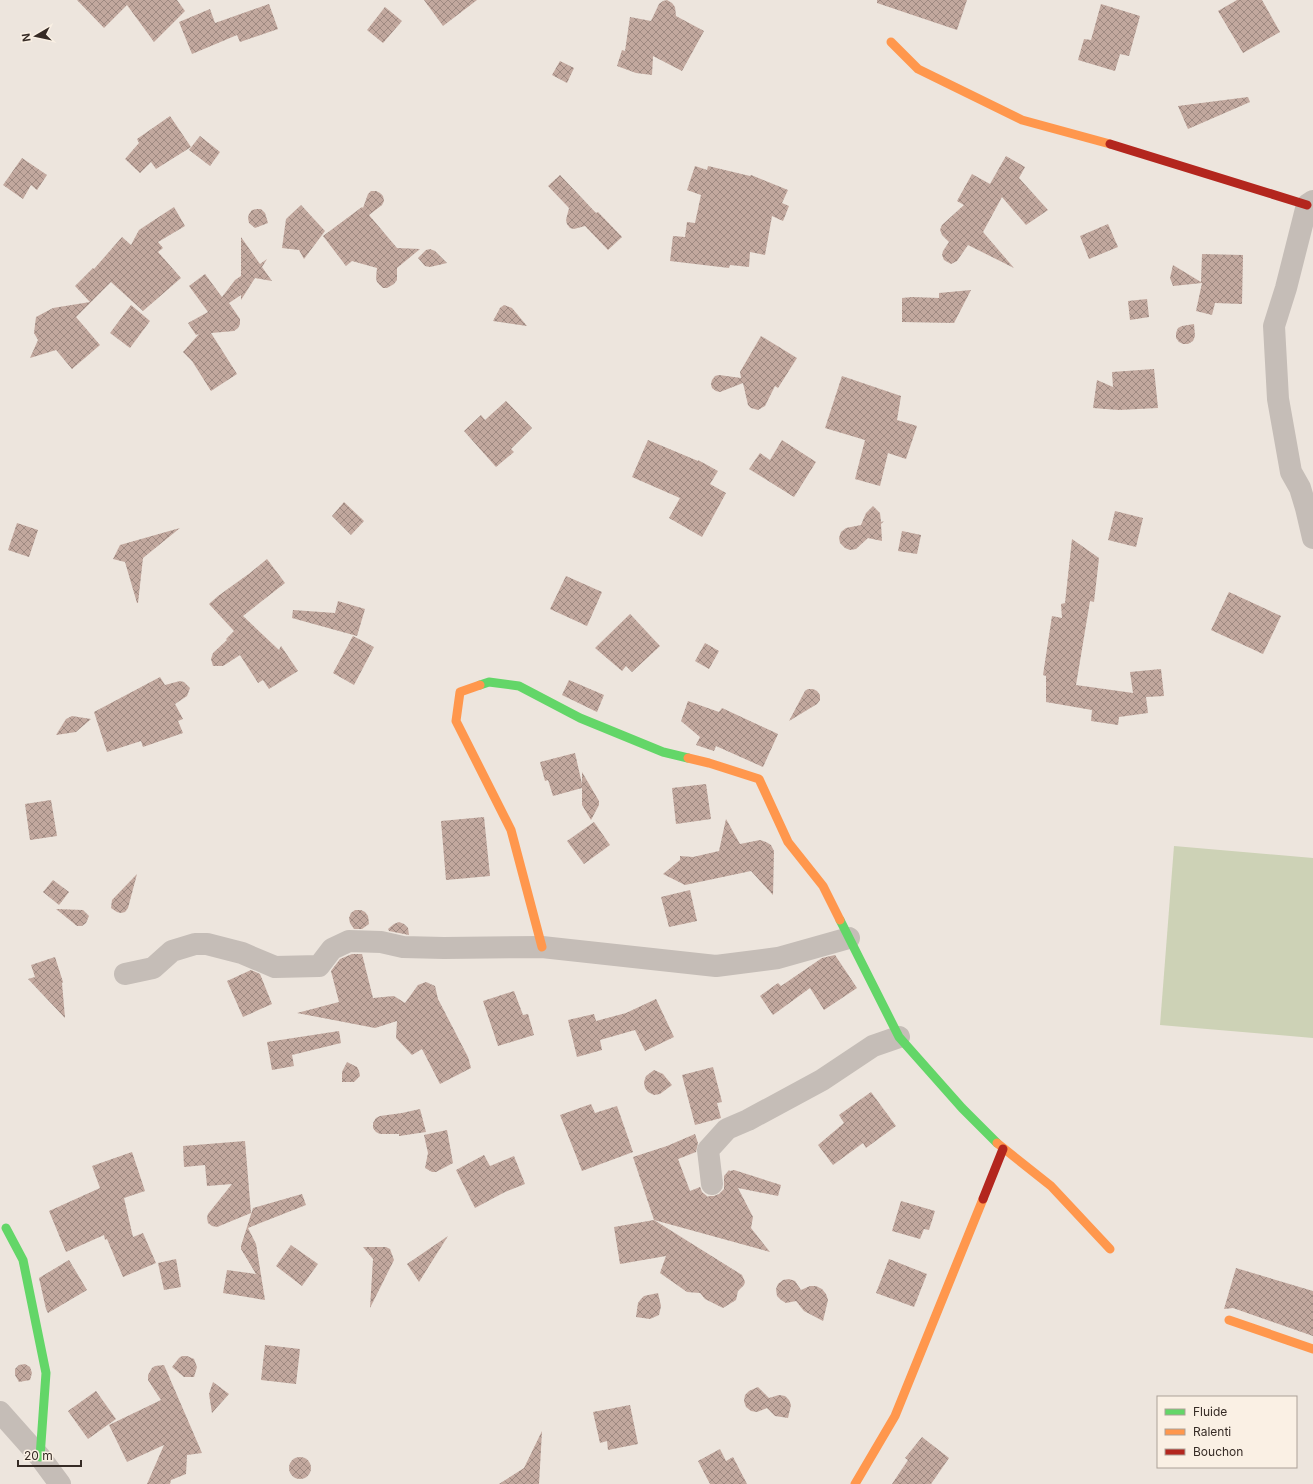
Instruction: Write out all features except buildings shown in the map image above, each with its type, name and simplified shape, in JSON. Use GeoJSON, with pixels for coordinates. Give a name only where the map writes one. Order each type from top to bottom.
{"type":"FeatureCollection","features":[{"type":"Feature","properties":{"kind":"street"},"geometry":{"type":"LineString","coordinates":[[891,42],[918,69],[1022,120],[1098,140],[1310,203],[1274,326],[1278,399],[1292,472],[1300,488],[1313,538]]}},
{"type":"Feature","properties":{"kind":"street"},"geometry":{"type":"LineString","coordinates":[[542,947],[511,830],[456,721],[460,692],[489,682],[519,686],[580,718],[663,752],[709,763],[758,779],[788,842],[823,886],[899,1037],[962,1108],[1003,1149],[1050,1186],[1110,1249]]}},
{"type":"Feature","properties":{"kind":"street"},"geometry":{"type":"LineString","coordinates":[[125,974],[153,968],[172,951],[195,944],[207,944],[242,953],[275,967],[319,966],[332,949],[349,941],[381,942],[403,947],[542,947],[716,966],[778,958],[849,938]]}},
{"type":"Feature","properties":{"kind":"street"},"geometry":{"type":"LineString","coordinates":[[712,1184],[708,1150],[727,1129],[748,1120],[822,1080],[873,1046],[899,1037]]}},
{"type":"Feature","properties":{"kind":"street"},"geometry":{"type":"LineString","coordinates":[[855,1484],[895,1416],[1003,1149]]}},
{"type":"Feature","properties":{"kind":"street"},"geometry":{"type":"LineString","coordinates":[[6,1228],[24,1260],[46,1373],[40,1457]]}},
{"type":"Feature","properties":{"kind":"street"},"geometry":{"type":"LineString","coordinates":[[1229,1320],[1313,1349]]}},
{"type":"Feature","properties":{"kind":"street"},"geometry":{"type":"LineString","coordinates":[[0,1412],[40,1457],[60,1484]]}},
{"type":"Feature","properties":{"kind":"green space"},"geometry":{"type":"Polygon","coordinates":[[[1174,846],[1313,858],[1313,1038],[1160,1025],[1174,846]]]}},
{"type":"Feature","properties":{"kind":"traffic: fast"},"geometry":{"type":"LineString","coordinates":[[480,685],[489,682],[519,686],[580,718],[663,752],[688,758]]}},
{"type":"Feature","properties":{"kind":"traffic: fast"},"geometry":{"type":"LineString","coordinates":[[840,920],[899,1037],[962,1108],[997,1143]]}},
{"type":"Feature","properties":{"kind":"traffic: fast"},"geometry":{"type":"LineString","coordinates":[[6,1228],[23,1260],[46,1373],[40,1457]]}},
{"type":"Feature","properties":{"kind":"traffic: slow"},"geometry":{"type":"LineString","coordinates":[[891,42],[918,69],[1022,120],[1110,144]]}},
{"type":"Feature","properties":{"kind":"traffic: slow"},"geometry":{"type":"LineString","coordinates":[[480,685],[460,692],[456,721],[511,830],[542,947]]}},
{"type":"Feature","properties":{"kind":"traffic: slow"},"geometry":{"type":"LineString","coordinates":[[688,758],[759,779],[788,842],[823,886],[840,920]]}},
{"type":"Feature","properties":{"kind":"traffic: slow"},"geometry":{"type":"LineString","coordinates":[[997,1143],[1051,1186],[1110,1249]]}},
{"type":"Feature","properties":{"kind":"traffic: slow"},"geometry":{"type":"LineString","coordinates":[[855,1484],[895,1416],[983,1199]]}},
{"type":"Feature","properties":{"kind":"traffic: slow"},"geometry":{"type":"LineString","coordinates":[[1229,1320],[1313,1349]]}},
{"type":"Feature","properties":{"kind":"traffic: jam"},"geometry":{"type":"LineString","coordinates":[[1110,144],[1307,205]]}},
{"type":"Feature","properties":{"kind":"traffic: jam"},"geometry":{"type":"LineString","coordinates":[[983,1199],[1003,1149]]}}]}
